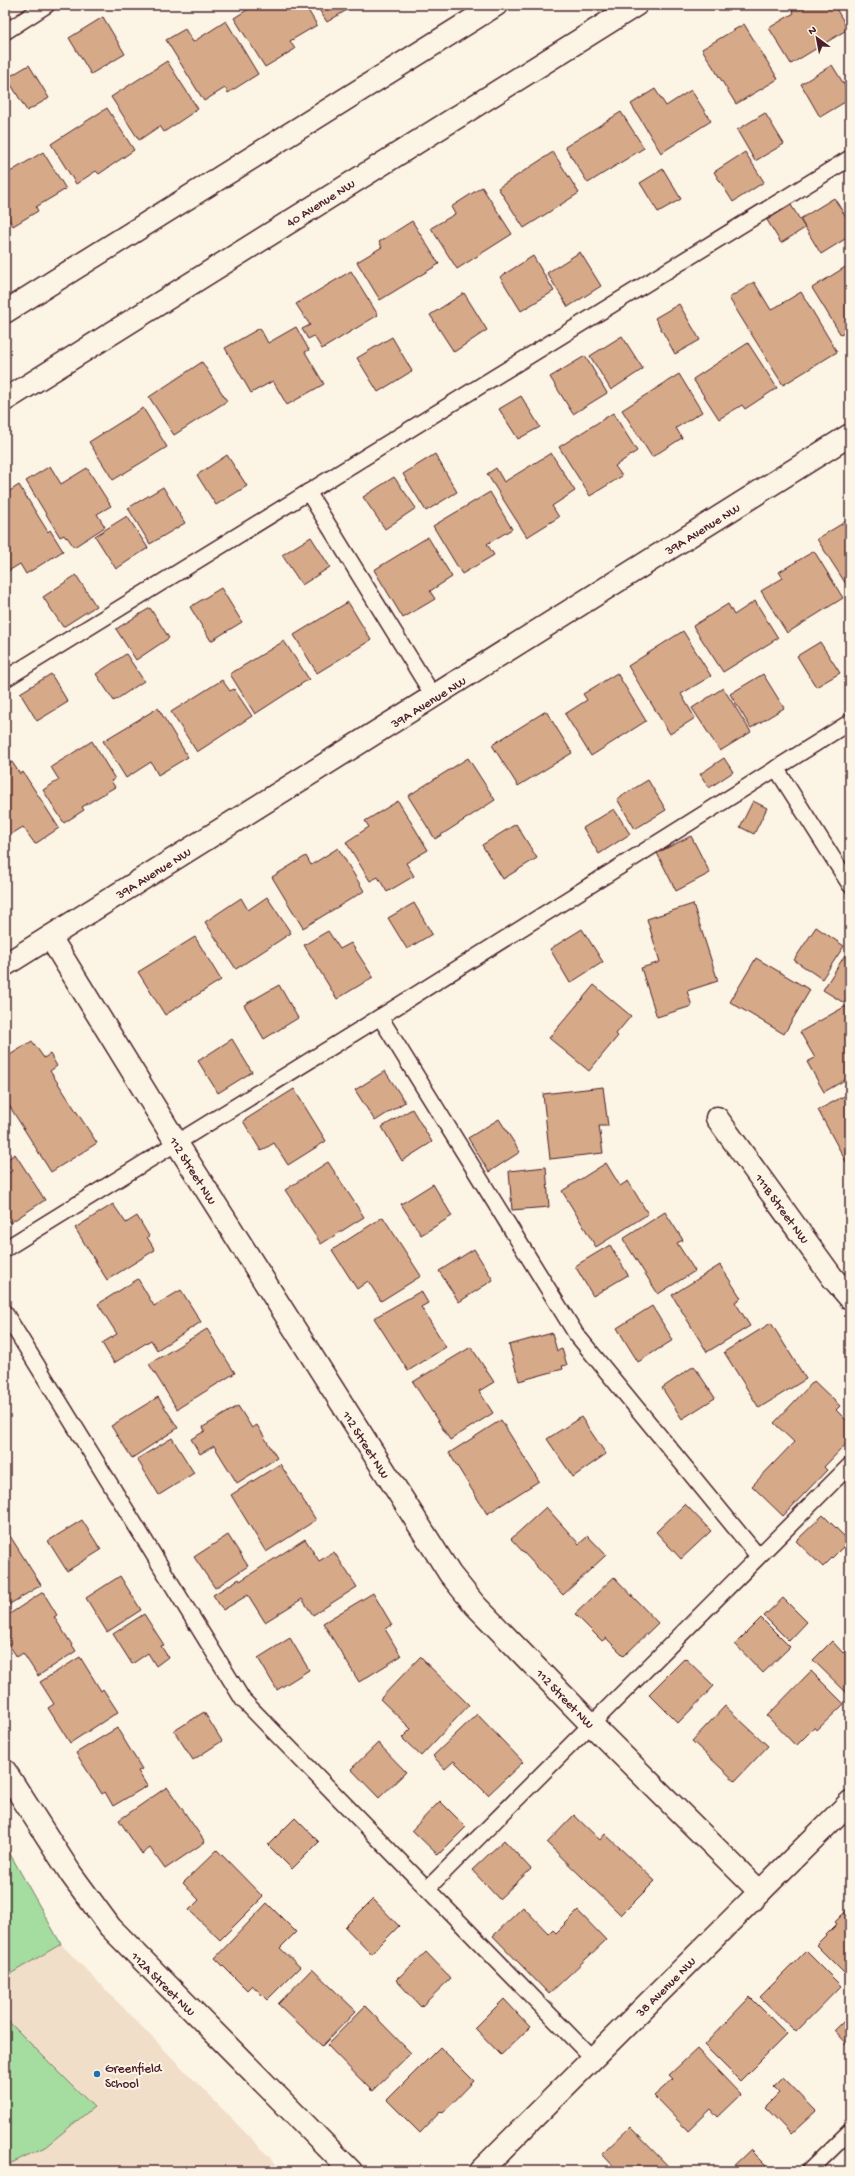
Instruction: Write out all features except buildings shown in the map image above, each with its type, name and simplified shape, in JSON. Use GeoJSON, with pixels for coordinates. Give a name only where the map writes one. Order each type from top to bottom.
{"type":"FeatureCollection","features":[{"type":"Feature","properties":{"kind":"street"},"geometry":{"type":"LineString","coordinates":[[5,312],[496,5]]}},
{"type":"Feature","properties":{"kind":"street","name":"40 Avenue NW"},"geometry":{"type":"LineString","coordinates":[[5,400],[636,5]]}},
{"type":"Feature","properties":{"kind":"street","name":"39A Avenue NW"},"geometry":{"type":"LineString","coordinates":[[5,965],[850,435]]}},
{"type":"Feature","properties":{"kind":"street","name":"112 Street NW"},"geometry":{"type":"LineString","coordinates":[[50,937],[176,1142],[450,1574],[475,1605],[591,1724],[760,1892]]}},
{"type":"Feature","properties":{"kind":"street","name":"111B Street NW"},"geometry":{"type":"LineString","coordinates":[[717,1118],[832,1277],[850,1298]]}},
{"type":"Feature","properties":{"kind":"street","name":"112A Street NW"},"geometry":{"type":"LineString","coordinates":[[5,1771],[71,1874],[110,1927],[351,2171]]}},
{"type":"Feature","properties":{"kind":"street","name":"38 Avenue NW"},"geometry":{"type":"LineString","coordinates":[[480,2171],[850,1802]]}},
{"type":"Feature","properties":{"kind":"lane"},"geometry":{"type":"LineString","coordinates":[[5,32],[47,5]]}},
{"type":"Feature","properties":{"kind":"lane"},"geometry":{"type":"LineString","coordinates":[[5,679],[850,158]]}},
{"type":"Feature","properties":{"kind":"lane"},"geometry":{"type":"LineString","coordinates":[[308,492],[434,697]]}},
{"type":"Feature","properties":{"kind":"lane"},"geometry":{"type":"LineString","coordinates":[[5,1249],[380,1017],[850,722]]}},
{"type":"Feature","properties":{"kind":"lane"},"geometry":{"type":"LineString","coordinates":[[776,768],[850,885]]}},
{"type":"Feature","properties":{"kind":"lane"},"geometry":{"type":"LineString","coordinates":[[380,1017],[576,1334],[758,1556]]}},
{"type":"Feature","properties":{"kind":"lane"},"geometry":{"type":"LineString","coordinates":[[5,1313],[243,1700],[593,2059]]}},
{"type":"Feature","properties":{"kind":"lane"},"geometry":{"type":"LineString","coordinates":[[427,1888],[850,1465]]}},
{"type":"Feature","properties":{"kind":"lane"},"geometry":{"type":"LineString","coordinates":[[810,2171],[850,2131]]}},
{"type":"Feature","properties":{"kind":"shaded area","name":"Greenfield School"},"geometry":{"type":"Polygon","coordinates":[[[61,1944],[283,2171],[5,2171],[5,1977],[61,1944]]]}},
{"type":"Feature","properties":{"kind":"green space"},"geometry":{"type":"Polygon","coordinates":[[[5,1845],[61,1944],[5,1977],[5,1845]]]}},
{"type":"Feature","properties":{"kind":"green space"},"geometry":{"type":"Polygon","coordinates":[[[5,2018],[94,2107],[45,2147],[5,2166],[5,2018]]]}},
{"type":"Feature","properties":{"kind":"place","name":"Greenfield School"},"geometry":{"type":"Point","coordinates":[97,2074]}}]}
